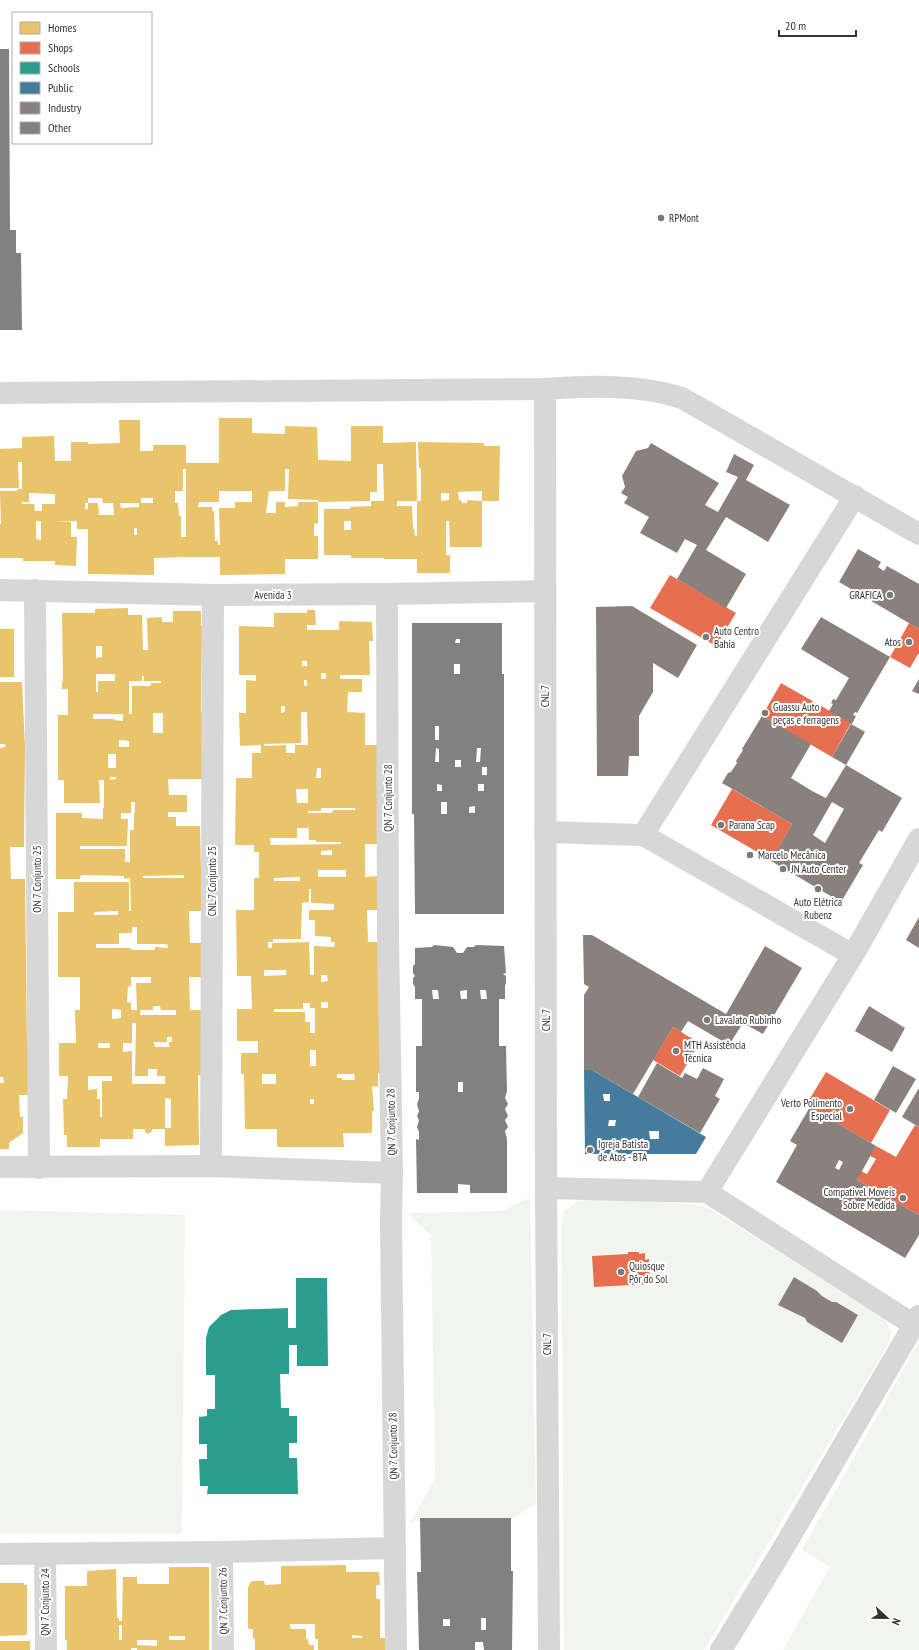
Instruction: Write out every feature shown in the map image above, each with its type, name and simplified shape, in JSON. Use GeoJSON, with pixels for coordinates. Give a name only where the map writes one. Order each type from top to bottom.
{"type":"FeatureCollection","features":[{"type":"Feature","properties":{"kind":"street"},"geometry":{"type":"LineString","coordinates":[[0,393],[545,389],[592,386],[663,392],[682,398],[919,534]]}},
{"type":"Feature","properties":{"kind":"street","name":"CNL 7"},"geometry":{"type":"LineString","coordinates":[[545,389],[546,1188],[549,1650]]}},
{"type":"Feature","properties":{"kind":"street"},"geometry":{"type":"LineString","coordinates":[[643,834],[854,496]]}},
{"type":"Feature","properties":{"kind":"street","name":"Avenida 3"},"geometry":{"type":"LineString","coordinates":[[0,590],[213,595],[545,591]]}},
{"type":"Feature","properties":{"kind":"street","name":"ON 7 Conjunto 25"},"geometry":{"type":"LineString","coordinates":[[35,590],[39,1168]]}},
{"type":"Feature","properties":{"kind":"street","name":"QN 7 Conjunto 28"},"geometry":{"type":"LineString","coordinates":[[388,594],[388,931],[392,1173],[391,1222],[396,1650]]}},
{"type":"Feature","properties":{"kind":"street","name":"CNL 7 Conjunto 25"},"geometry":{"type":"LineString","coordinates":[[211,1166],[213,595]]}},
{"type":"Feature","properties":{"kind":"street"},"geometry":{"type":"LineString","coordinates":[[545,832],[643,834],[853,955]]}},
{"type":"Feature","properties":{"kind":"street"},"geometry":{"type":"LineString","coordinates":[[707,1192],[853,955],[919,839]]}},
{"type":"Feature","properties":{"kind":"street"},"geometry":{"type":"LineString","coordinates":[[0,1167],[211,1166],[392,1173]]}},
{"type":"Feature","properties":{"kind":"street"},"geometry":{"type":"LineString","coordinates":[[546,1188],[707,1192],[916,1320],[781,1552],[721,1650]]}},
{"type":"Feature","properties":{"kind":"street"},"geometry":{"type":"LineString","coordinates":[[0,1554],[222,1552],[395,1548]]}},
{"type":"Feature","properties":{"kind":"street","name":"QN 7 Conjunto 26"},"geometry":{"type":"LineString","coordinates":[[222,1552],[224,1650]]}},
{"type":"Feature","properties":{"kind":"street","name":"QN 7 Conjunto 24"},"geometry":{"type":"LineString","coordinates":[[45,1554],[46,1650]]}},
{"type":"Feature","properties":{"kind":"shaded area"},"geometry":{"type":"Polygon","coordinates":[[[597,1196],[693,1204],[710,1209],[884,1318],[892,1332],[888,1345],[704,1650],[564,1650],[561,1225],[564,1211],[575,1203],[597,1196]]]}},
{"type":"Feature","properties":{"kind":"shaded area"},"geometry":{"type":"Polygon","coordinates":[[[530,1198],[536,1503],[514,1518],[410,1522],[435,1480],[431,1235],[407,1213],[501,1211],[530,1198]]]}},
{"type":"Feature","properties":{"kind":"shaded area"},"geometry":{"type":"Polygon","coordinates":[[[0,1210],[185,1215],[182,1534],[0,1534],[0,1210]]]}},
{"type":"Feature","properties":{"kind":"shaded area"},"geometry":{"type":"Polygon","coordinates":[[[919,1342],[919,1650],[783,1650],[830,1567],[802,1550],[919,1342]]]}},
{"type":"Feature","properties":{"kind":"building: Homes"},"geometry":{"type":"Polygon","coordinates":[[[219,418],[252,418],[252,433],[285,434],[285,426],[317,427],[318,460],[351,461],[351,426],[383,426],[383,443],[416,442],[417,501],[421,501],[421,469],[419,468],[418,442],[484,443],[484,446],[500,446],[499,501],[482,501],[482,547],[450,547],[449,521],[446,521],[446,555],[450,555],[450,573],[417,573],[417,559],[351,558],[351,555],[324,555],[324,509],[351,509],[350,507],[371,506],[371,501],[384,501],[383,464],[377,464],[377,492],[370,492],[370,501],[318,502],[318,524],[314,523],[314,536],[318,536],[318,559],[285,559],[285,574],[220,575],[220,557],[186,557],[154,558],[154,575],[88,574],[88,529],[77,529],[77,521],[53,522],[71,522],[71,537],[77,537],[76,566],[55,565],[55,561],[23,561],[23,558],[0,558],[0,491],[17,491],[17,489],[22,489],[22,462],[18,462],[19,488],[0,488],[0,449],[22,448],[22,437],[54,436],[55,461],[71,461],[71,442],[88,442],[88,444],[120,443],[119,420],[140,420],[140,451],[153,451],[153,445],[186,445],[186,463],[219,463],[219,418]],[[183,469],[183,491],[175,491],[175,503],[178,503],[179,516],[181,516],[181,537],[186,537],[186,469],[183,469]],[[285,469],[285,491],[269,491],[266,513],[276,513],[276,502],[285,502],[285,507],[298,506],[298,502],[318,502],[318,500],[288,499],[289,469],[285,469]],[[219,491],[219,502],[199,502],[198,507],[212,507],[212,511],[214,511],[215,541],[218,541],[218,545],[220,545],[219,508],[235,508],[235,502],[252,502],[252,491],[219,491]],[[482,491],[458,492],[459,500],[462,501],[462,503],[467,503],[467,500],[482,501],[482,491]],[[29,493],[29,502],[22,502],[22,504],[34,504],[35,511],[42,511],[42,504],[55,504],[55,494],[29,493]],[[441,493],[441,501],[449,500],[449,493],[441,493]],[[88,498],[88,503],[98,503],[99,515],[114,515],[113,503],[103,503],[102,498],[88,498]],[[141,498],[141,503],[153,503],[153,498],[141,498]],[[397,501],[397,506],[412,506],[413,529],[415,536],[417,536],[417,501],[397,501]],[[85,503],[85,509],[88,509],[88,503],[85,503]],[[120,503],[121,508],[139,507],[139,503],[120,503]],[[36,521],[36,539],[41,540],[41,521],[36,521]],[[344,521],[344,530],[351,530],[351,521],[344,521]],[[134,528],[134,535],[137,535],[137,528],[134,528]]]}},
{"type":"Feature","properties":{"kind":"building: Homes"},"geometry":{"type":"Polygon","coordinates":[[[128,608],[128,615],[142,615],[143,650],[148,650],[147,618],[162,617],[162,622],[173,622],[173,611],[201,611],[202,779],[168,779],[169,795],[187,795],[187,812],[168,812],[168,817],[176,817],[176,826],[200,826],[202,911],[189,911],[190,943],[204,943],[204,977],[189,977],[190,1010],[207,1010],[207,1075],[198,1075],[199,1145],[165,1146],[165,1129],[152,1129],[149,1134],[145,1132],[145,1129],[133,1129],[133,1139],[100,1139],[100,1147],[67,1147],[67,1135],[64,1135],[63,1099],[67,1099],[68,1076],[59,1076],[59,1043],[76,1043],[75,1010],[80,1010],[80,977],[58,977],[58,912],[74,912],[74,882],[129,882],[129,911],[131,911],[130,878],[124,879],[124,876],[81,875],[80,879],[56,879],[56,813],[82,813],[82,818],[103,819],[104,780],[99,780],[100,803],[64,803],[64,780],[58,780],[58,715],[68,715],[68,689],[62,689],[62,613],[95,613],[95,609],[128,608]],[[96,646],[96,658],[102,657],[102,646],[96,646]],[[96,674],[96,692],[98,692],[98,681],[115,681],[115,674],[96,674]],[[142,676],[142,681],[129,681],[129,714],[132,714],[132,686],[151,686],[151,683],[161,683],[161,681],[144,681],[144,676],[142,676]],[[153,713],[153,733],[163,733],[163,713],[153,713]],[[93,714],[93,719],[123,721],[123,714],[93,714]],[[119,740],[119,747],[129,747],[129,741],[119,740]],[[108,754],[108,768],[116,768],[116,754],[108,754]],[[110,777],[110,780],[116,779],[116,777],[110,777]],[[131,802],[131,813],[121,813],[121,819],[128,819],[127,846],[80,846],[80,849],[125,849],[125,862],[130,862],[130,830],[134,830],[135,802],[131,802]],[[184,875],[143,876],[143,878],[184,878],[184,875]],[[118,911],[94,912],[94,915],[118,915],[118,911]],[[132,927],[132,933],[119,933],[119,944],[96,944],[96,948],[131,948],[131,950],[155,950],[155,947],[168,948],[167,944],[137,944],[137,927],[132,927]],[[131,977],[131,987],[128,986],[127,1002],[131,1003],[131,1010],[137,1010],[136,983],[151,983],[151,977],[131,977]],[[153,1006],[153,1010],[140,1010],[140,1015],[176,1015],[176,1010],[161,1010],[160,1006],[153,1006]],[[112,1009],[112,1019],[121,1018],[121,1010],[112,1009]],[[132,1023],[132,1043],[123,1043],[123,1052],[132,1051],[132,1084],[165,1084],[165,1076],[157,1076],[157,1069],[148,1069],[148,1076],[135,1076],[136,1023],[132,1023]],[[167,1037],[167,1042],[154,1042],[155,1047],[169,1047],[169,1042],[172,1042],[172,1037],[167,1037]],[[98,1043],[98,1048],[110,1048],[110,1043],[98,1043]],[[88,1076],[88,1090],[97,1089],[97,1099],[100,1099],[100,1117],[102,1117],[102,1081],[112,1081],[112,1076],[88,1076]],[[165,1098],[165,1128],[171,1128],[171,1099],[165,1098]]]}},
{"type":"Feature","properties":{"kind":"building: Homes"},"geometry":{"type":"Polygon","coordinates":[[[307,610],[315,610],[316,625],[307,625],[307,630],[339,630],[339,621],[372,622],[373,641],[369,641],[370,675],[340,675],[340,679],[362,679],[362,692],[348,692],[347,712],[365,713],[365,745],[377,745],[378,844],[365,844],[365,877],[379,876],[380,910],[367,910],[368,942],[378,942],[382,1073],[378,1073],[378,1087],[372,1086],[374,1110],[372,1112],[372,1133],[343,1133],[344,1147],[277,1147],[277,1129],[245,1129],[244,1074],[241,1074],[241,1053],[258,1053],[258,1041],[237,1041],[237,1009],[252,1009],[251,976],[237,976],[236,910],[254,910],[254,878],[259,878],[259,852],[254,852],[254,845],[235,845],[236,778],[252,778],[252,753],[261,753],[261,745],[240,746],[239,713],[246,713],[246,680],[256,681],[256,675],[239,675],[239,626],[274,627],[274,613],[307,613],[307,610]],[[302,661],[302,666],[307,666],[307,661],[302,661]],[[321,673],[321,679],[326,679],[326,673],[321,673]],[[304,680],[304,686],[307,686],[307,680],[304,680]],[[281,706],[281,713],[285,712],[285,706],[281,706]],[[301,712],[301,743],[264,744],[265,746],[286,745],[286,753],[295,753],[295,745],[308,745],[307,712],[301,712]],[[317,768],[316,778],[321,778],[321,768],[317,768]],[[296,789],[297,803],[308,803],[308,789],[296,789]],[[321,808],[321,811],[308,811],[308,813],[332,813],[333,810],[355,810],[355,808],[321,808]],[[308,820],[308,828],[297,828],[297,838],[270,838],[271,845],[341,844],[341,842],[316,842],[316,840],[309,840],[308,820]],[[332,850],[321,851],[321,855],[332,855],[332,850]],[[318,870],[318,877],[346,877],[346,870],[318,870]],[[300,877],[274,878],[274,881],[300,881],[300,877]],[[309,889],[309,902],[302,903],[301,939],[273,939],[273,942],[268,942],[268,948],[272,948],[272,943],[309,942],[310,975],[314,975],[314,946],[334,947],[335,942],[331,942],[331,937],[315,936],[315,920],[309,920],[309,910],[334,910],[334,904],[311,903],[311,889],[309,889]],[[264,970],[264,976],[286,975],[286,970],[264,970]],[[321,975],[321,982],[328,981],[327,975],[321,975]],[[321,1002],[321,1008],[328,1008],[328,1002],[321,1002]],[[303,1003],[303,1009],[274,1009],[274,1012],[305,1012],[305,1022],[310,1022],[310,1033],[315,1033],[315,1008],[310,1008],[310,1003],[303,1003]],[[310,1050],[310,1066],[316,1066],[316,1050],[310,1050]],[[262,1074],[262,1084],[276,1084],[276,1074],[262,1074]],[[337,1074],[337,1078],[342,1078],[342,1080],[355,1080],[354,1074],[337,1074]],[[310,1099],[310,1104],[314,1104],[314,1099],[310,1099]]]}},
{"type":"Feature","properties":{"kind":"building: Homes"},"geometry":{"type":"Polygon","coordinates":[[[0,629],[14,629],[14,677],[0,677],[0,629]]]}},
{"type":"Feature","properties":{"kind":"building: Homes"},"geometry":{"type":"Polygon","coordinates":[[[0,682],[22,682],[25,747],[24,847],[10,847],[11,879],[25,879],[27,1044],[29,1043],[28,1095],[19,1095],[20,1117],[23,1117],[23,1133],[9,1143],[9,1149],[0,1149],[0,1083],[4,1083],[3,1077],[0,1077],[0,748],[5,747],[5,744],[0,744],[0,682]]]}},
{"type":"Feature","properties":{"kind":"building: Homes"},"geometry":{"type":"Polygon","coordinates":[[[346,1565],[346,1572],[379,1572],[380,1585],[376,1585],[376,1599],[380,1599],[380,1638],[386,1638],[386,1650],[318,1650],[318,1639],[315,1639],[315,1624],[290,1624],[291,1629],[306,1629],[306,1639],[308,1639],[309,1645],[314,1645],[314,1650],[255,1650],[253,1629],[248,1628],[248,1588],[252,1581],[264,1581],[265,1585],[281,1584],[281,1566],[346,1565]],[[352,1635],[352,1638],[362,1638],[362,1636],[352,1635]]]}},
{"type":"Feature","properties":{"kind":"building: Homes"},"geometry":{"type":"Polygon","coordinates":[[[169,1567],[209,1567],[209,1650],[137,1650],[137,1648],[131,1648],[131,1650],[67,1650],[67,1640],[65,1640],[65,1586],[87,1586],[87,1571],[116,1569],[117,1618],[119,1618],[119,1621],[122,1621],[123,1577],[137,1577],[137,1584],[169,1584],[169,1567]],[[119,1625],[119,1640],[122,1640],[122,1625],[119,1625]],[[169,1636],[169,1640],[185,1640],[185,1636],[169,1636]],[[137,1640],[137,1645],[157,1646],[157,1640],[137,1640]]]}},
{"type":"Feature","properties":{"kind":"building: Homes"},"geometry":{"type":"Polygon","coordinates":[[[0,1583],[24,1583],[24,1585],[27,1585],[27,1635],[0,1636],[0,1583]]]}},
{"type":"Feature","properties":{"kind":"building: Homes"},"geometry":{"type":"Polygon","coordinates":[[[0,1641],[30,1641],[30,1650],[0,1650],[0,1641]]]}},
{"type":"Feature","properties":{"kind":"building: Shops"},"geometry":{"type":"Polygon","coordinates":[[[670,575],[736,613],[716,646],[650,608],[670,575]]]}},
{"type":"Feature","properties":{"kind":"building: Shops","name":"Atos"},"geometry":{"type":"Polygon","coordinates":[[[909,623],[919,629],[919,655],[918,654],[910,668],[890,657],[909,623]]]}},
{"type":"Feature","properties":{"kind":"building: Shops"},"geometry":{"type":"Polygon","coordinates":[[[781,683],[851,723],[832,757],[762,716],[781,683]]]}},
{"type":"Feature","properties":{"kind":"building: Shops"},"geometry":{"type":"Polygon","coordinates":[[[732,789],[792,824],[773,858],[765,854],[764,856],[711,825],[732,789]]]}},
{"type":"Feature","properties":{"kind":"building: Shops","name":"MTH Assistência Técnica"},"geometry":{"type":"Polygon","coordinates":[[[673,1027],[699,1043],[680,1076],[653,1060],[673,1027]]]}},
{"type":"Feature","properties":{"kind":"building: Shops","name":"Verto Polimento Especial"},"geometry":{"type":"Polygon","coordinates":[[[826,1072],[890,1110],[871,1143],[806,1105],[826,1072]]]}},
{"type":"Feature","properties":{"kind":"building: Shops","name":"Compativel Moveis Sobre Medida"},"geometry":{"type":"Polygon","coordinates":[[[915,1125],[919,1127],[919,1215],[857,1180],[861,1171],[867,1174],[876,1159],[870,1156],[876,1146],[896,1157],[915,1125]]]}},
{"type":"Feature","properties":{"kind":"building: Shops","name":"Quiosque Pôr do Sol"},"geometry":{"type":"Polygon","coordinates":[[[628,1252],[639,1252],[639,1254],[645,1253],[645,1260],[649,1259],[650,1284],[594,1287],[592,1256],[628,1254],[628,1252]]]}},
{"type":"Feature","properties":{"kind":"building: Schools"},"geometry":{"type":"Polygon","coordinates":[[[296,1278],[327,1278],[328,1366],[297,1366],[297,1345],[289,1345],[289,1374],[280,1374],[281,1408],[289,1408],[289,1416],[297,1416],[297,1443],[289,1443],[289,1458],[297,1458],[298,1494],[207,1494],[208,1486],[200,1486],[199,1459],[207,1459],[207,1444],[199,1444],[199,1417],[207,1416],[207,1409],[215,1409],[215,1375],[206,1375],[206,1338],[209,1327],[221,1315],[231,1310],[288,1308],[288,1328],[296,1328],[296,1278]]]}},
{"type":"Feature","properties":{"kind":"building: Public"},"geometry":{"type":"Polygon","coordinates":[[[584,1070],[592,1070],[706,1137],[696,1154],[585,1154],[584,1070]],[[603,1094],[604,1101],[610,1101],[610,1094],[603,1094]],[[609,1120],[608,1126],[615,1126],[616,1120],[609,1120]],[[649,1131],[650,1139],[659,1139],[659,1131],[649,1131]]]}},
{"type":"Feature","properties":{"kind":"building: Industry"},"geometry":{"type":"Polygon","coordinates":[[[651,443],[719,483],[705,505],[718,512],[738,477],[726,472],[734,454],[754,465],[746,480],[790,505],[768,542],[726,517],[706,550],[746,574],[726,608],[677,579],[697,545],[685,539],[677,553],[640,533],[649,517],[624,503],[628,497],[621,493],[625,487],[622,476],[636,451],[648,448],[651,443]]]}},
{"type":"Feature","properties":{"kind":"building: Industry","name":"GRAFICA"},"geometry":{"type":"Polygon","coordinates":[[[858,549],[881,562],[878,567],[884,571],[887,566],[919,584],[919,629],[839,582],[858,549]]]}},
{"type":"Feature","properties":{"kind":"building: Industry"},"geometry":{"type":"Polygon","coordinates":[[[632,606],[697,645],[678,678],[653,663],[653,692],[639,716],[639,756],[629,756],[628,776],[597,776],[596,607],[632,606]]]}},
{"type":"Feature","properties":{"kind":"building: Industry"},"geometry":{"type":"Polygon","coordinates":[[[821,617],[890,657],[857,713],[855,712],[853,715],[856,716],[852,724],[829,711],[833,704],[831,703],[833,699],[836,700],[849,678],[801,649],[821,617]]]}},
{"type":"Feature","properties":{"kind":"building: Industry"},"geometry":{"type":"Polygon","coordinates":[[[919,679],[919,694],[912,691],[919,679]]]}},
{"type":"Feature","properties":{"kind":"building: Industry"},"geometry":{"type":"Polygon","coordinates":[[[762,716],[811,744],[791,778],[812,791],[826,798],[846,765],[902,798],[882,832],[879,830],[859,863],[863,865],[841,902],[771,861],[792,824],[722,783],[737,763],[736,761],[743,750],[742,749],[762,716]],[[832,802],[813,835],[825,843],[844,809],[832,802]]]}},
{"type":"Feature","properties":{"kind":"building: Industry"},"geometry":{"type":"Polygon","coordinates":[[[851,724],[865,732],[846,765],[832,757],[851,724]]]}},
{"type":"Feature","properties":{"kind":"building: Industry"},"geometry":{"type":"Polygon","coordinates":[[[919,917],[919,948],[906,940],[919,917]]]}},
{"type":"Feature","properties":{"kind":"building: Industry"},"geometry":{"type":"Polygon","coordinates":[[[583,935],[592,935],[726,1014],[765,946],[802,968],[763,1034],[743,1023],[729,1045],[688,1021],[681,1032],[673,1027],[633,1094],[592,1070],[584,1070],[584,995],[589,987],[584,984],[583,935]],[[738,1014],[735,1019],[739,1021],[741,1016],[738,1014]]]}},
{"type":"Feature","properties":{"kind":"building: Industry"},"geometry":{"type":"Polygon","coordinates":[[[869,1006],[905,1028],[892,1052],[855,1031],[869,1006]]]}},
{"type":"Feature","properties":{"kind":"building: Industry"},"geometry":{"type":"Polygon","coordinates":[[[657,1063],[682,1078],[685,1073],[697,1079],[703,1068],[724,1079],[715,1096],[720,1099],[700,1133],[638,1097],[657,1063]]]}},
{"type":"Feature","properties":{"kind":"building: Industry"},"geometry":{"type":"Polygon","coordinates":[[[893,1066],[916,1079],[896,1113],[874,1100],[893,1066]]]}},
{"type":"Feature","properties":{"kind":"building: Industry"},"geometry":{"type":"Polygon","coordinates":[[[919,1088],[919,1127],[902,1117],[919,1088]]]}},
{"type":"Feature","properties":{"kind":"building: Industry"},"geometry":{"type":"Polygon","coordinates":[[[810,1107],[876,1146],[857,1180],[919,1215],[919,1235],[905,1258],[776,1182],[797,1145],[790,1141],[810,1107]],[[839,1160],[835,1168],[839,1170],[843,1162],[839,1160]]]}},
{"type":"Feature","properties":{"kind":"building: Industry"},"geometry":{"type":"Polygon","coordinates":[[[794,1277],[832,1302],[836,1302],[858,1315],[842,1343],[807,1322],[805,1318],[778,1305],[794,1277]]]}},
{"type":"Feature","properties":{"kind":"building: Other"},"geometry":{"type":"Polygon","coordinates":[[[0,49],[9,49],[10,230],[16,230],[16,253],[21,253],[22,330],[0,330],[0,49]]]}},
{"type":"Feature","properties":{"kind":"building: Other"},"geometry":{"type":"Polygon","coordinates":[[[412,623],[502,623],[502,674],[504,674],[504,914],[415,914],[414,814],[412,814],[412,623]],[[456,639],[455,643],[460,643],[460,639],[456,639]],[[454,664],[454,674],[460,674],[460,664],[454,664]],[[435,726],[435,740],[439,740],[439,726],[435,726]],[[436,748],[435,762],[439,762],[439,749],[436,748]],[[477,748],[476,762],[480,762],[481,748],[477,748]],[[455,760],[455,767],[461,767],[461,760],[455,760]],[[482,767],[482,775],[487,775],[487,767],[482,767]],[[437,784],[437,791],[442,791],[442,785],[437,784]],[[478,784],[478,791],[484,791],[484,784],[478,784]],[[441,802],[441,814],[447,814],[447,802],[441,802]],[[475,806],[469,807],[469,813],[475,813],[475,806]]]}},
{"type":"Feature","properties":{"kind":"building: Other"},"geometry":{"type":"Polygon","coordinates":[[[434,945],[453,947],[457,953],[463,953],[467,947],[474,947],[476,945],[504,946],[506,973],[503,974],[506,976],[506,984],[505,999],[499,999],[499,1046],[506,1046],[507,1091],[505,1098],[508,1104],[505,1109],[508,1116],[505,1120],[508,1127],[505,1131],[507,1139],[507,1193],[470,1193],[470,1185],[458,1184],[458,1193],[417,1193],[416,1139],[419,1140],[419,1132],[417,1127],[419,1120],[417,1116],[419,1111],[417,1104],[419,1092],[416,1092],[416,1046],[422,1046],[422,999],[415,999],[413,978],[415,976],[413,973],[413,966],[415,964],[415,948],[432,947],[434,945]],[[432,990],[433,999],[439,999],[438,990],[432,990]],[[467,990],[460,991],[461,999],[467,999],[467,990]],[[480,990],[481,999],[487,999],[486,990],[480,990]],[[458,1082],[458,1092],[463,1092],[463,1082],[458,1082]]]}},
{"type":"Feature","properties":{"kind":"building: Other"},"geometry":{"type":"Polygon","coordinates":[[[420,1518],[511,1518],[511,1571],[513,1571],[512,1650],[484,1650],[483,1642],[475,1642],[475,1650],[419,1650],[417,1572],[421,1572],[420,1518]],[[481,1618],[481,1630],[486,1630],[486,1618],[481,1618]],[[443,1619],[443,1626],[450,1626],[450,1619],[443,1619]]]}},
{"type":"Feature","properties":{"kind":"place","name":"RPMont"},"geometry":{"type":"Point","coordinates":[661,218]}},
{"type":"Feature","properties":{"kind":"place","name":"GRAFICA"},"geometry":{"type":"Point","coordinates":[890,595]}},
{"type":"Feature","properties":{"kind":"place","name":"Auto Centro Bahia"},"geometry":{"type":"Point","coordinates":[706,637]}},
{"type":"Feature","properties":{"kind":"place","name":"Atos"},"geometry":{"type":"Point","coordinates":[909,642]}},
{"type":"Feature","properties":{"kind":"place","name":"Guassu Auto peças e ferragens"},"geometry":{"type":"Point","coordinates":[765,713]}},
{"type":"Feature","properties":{"kind":"place","name":"Parana Scap"},"geometry":{"type":"Point","coordinates":[721,825]}},
{"type":"Feature","properties":{"kind":"place","name":"Marcelo Mecânica"},"geometry":{"type":"Point","coordinates":[750,855]}},
{"type":"Feature","properties":{"kind":"place","name":"JN Auto Center"},"geometry":{"type":"Point","coordinates":[783,869]}},
{"type":"Feature","properties":{"kind":"place","name":"Auto Elétrica Rubenz"},"geometry":{"type":"Point","coordinates":[818,889]}},
{"type":"Feature","properties":{"kind":"place","name":"LavaJato Rubinho"},"geometry":{"type":"Point","coordinates":[707,1020]}},
{"type":"Feature","properties":{"kind":"place","name":"MTH Assistência Técnica"},"geometry":{"type":"Point","coordinates":[676,1051]}},
{"type":"Feature","properties":{"kind":"place","name":"Verto Polimento Especial"},"geometry":{"type":"Point","coordinates":[850,1109]}},
{"type":"Feature","properties":{"kind":"place","name":"Igreja Batista de Atos - BTA"},"geometry":{"type":"Point","coordinates":[590,1150]}},
{"type":"Feature","properties":{"kind":"place","name":"Compativel Moveis Sobre Medida"},"geometry":{"type":"Point","coordinates":[903,1198]}},
{"type":"Feature","properties":{"kind":"place","name":"Quiosque Pôr do Sol"},"geometry":{"type":"Point","coordinates":[621,1272]}}]}
